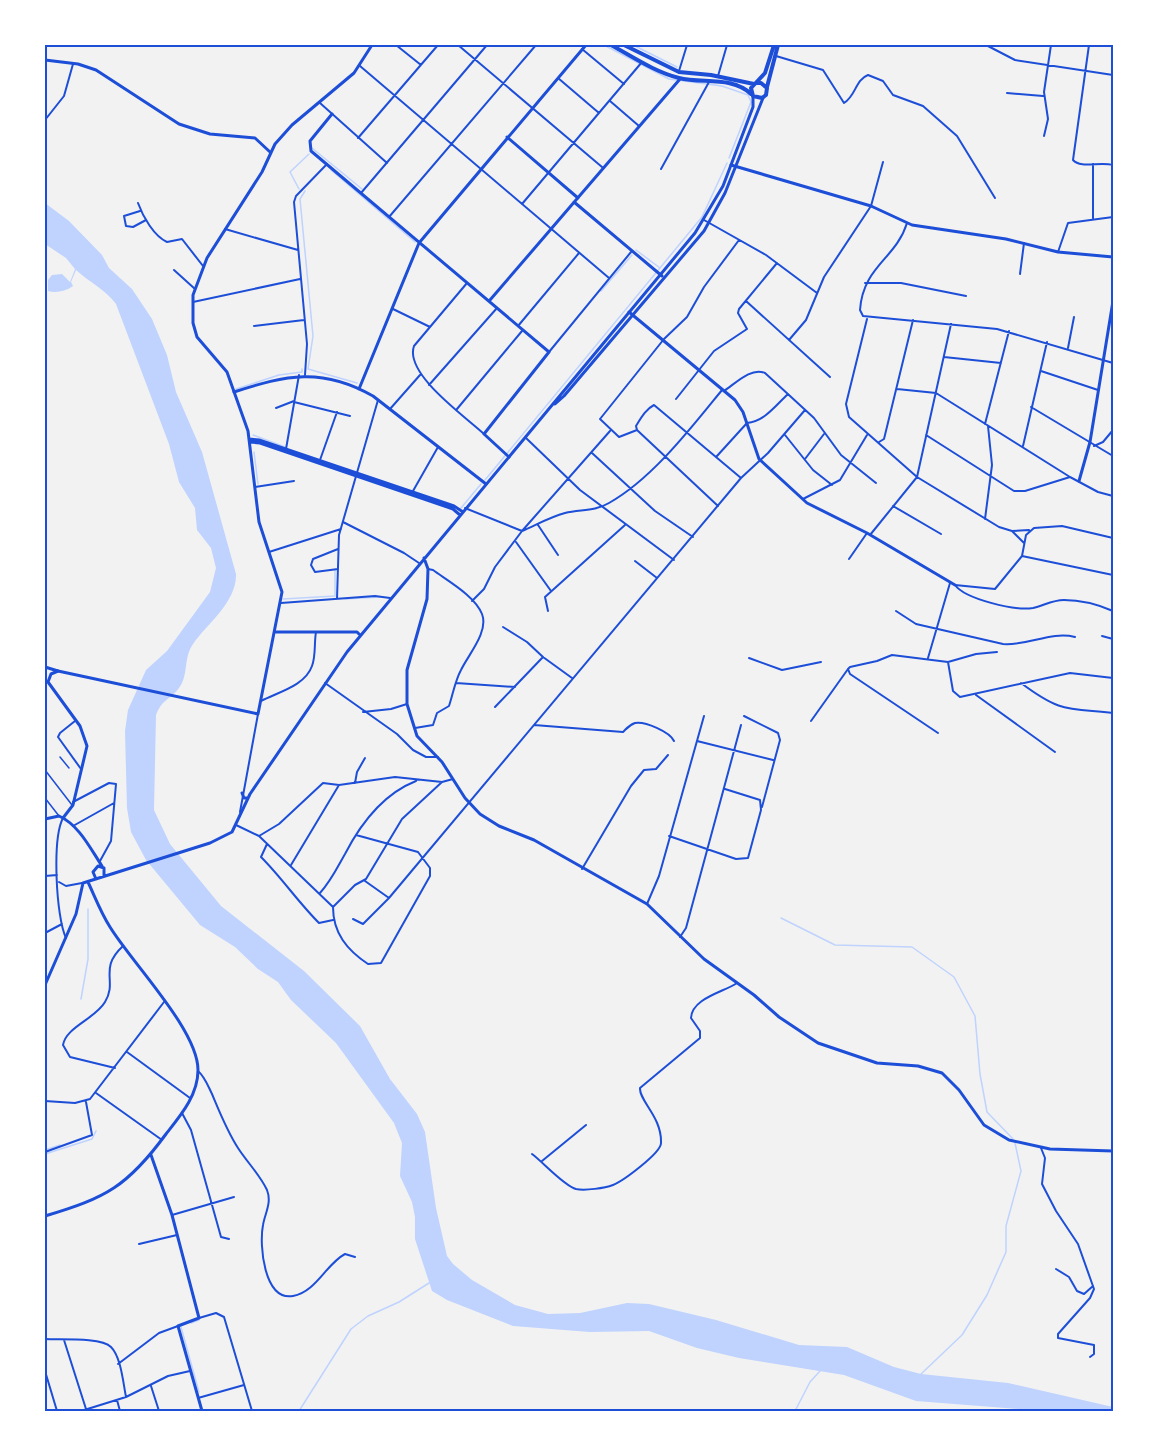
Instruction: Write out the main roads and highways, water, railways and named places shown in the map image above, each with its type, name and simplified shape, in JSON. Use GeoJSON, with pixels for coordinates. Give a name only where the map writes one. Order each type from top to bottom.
{"type":"FeatureCollection","features":[{"type":"Feature","properties":{"kind":"highway"},"geometry":{"type":"LineString","coordinates":[[612,45],[680,79],[710,80],[743,88],[757,99],[764,97],[776,56],[776,45]]}},
{"type":"Feature","properties":{"kind":"highway"},"geometry":{"type":"LineString","coordinates":[[624,45],[679,72],[764,84],[767,88]]}},
{"type":"Feature","properties":{"kind":"highway"},"geometry":{"type":"LineString","coordinates":[[752,95],[755,83],[765,73],[776,45]]}},
{"type":"Feature","properties":{"kind":"main road"},"geometry":{"type":"LineString","coordinates":[[45,667],[258,714],[276,632],[281,587],[259,522],[250,441],[234,392],[224,368],[197,337],[193,302],[195,289],[203,266],[262,172],[270,152],[287,130],[360,66],[372,45]]}},
{"type":"Feature","properties":{"kind":"main road"},"geometry":{"type":"LineString","coordinates":[[359,388],[419,243],[586,45]]}},
{"type":"Feature","properties":{"kind":"main road"},"geometry":{"type":"LineString","coordinates":[[45,60],[73,64],[101,73],[179,124],[210,134],[255,138],[270,152]]}},
{"type":"Feature","properties":{"kind":"main road"},"geometry":{"type":"LineString","coordinates":[[490,301],[680,79]]}},
{"type":"Feature","properties":{"kind":"main road"},"geometry":{"type":"LineString","coordinates":[[45,985],[76,914],[82,883],[120,873],[228,836],[236,825],[248,798],[360,635],[418,563],[553,405],[567,394],[704,220],[731,165],[753,107],[752,95]]}},
{"type":"Feature","properties":{"kind":"main road"},"geometry":{"type":"LineString","coordinates":[[631,313],[665,278],[708,223],[736,167],[753,118],[764,97]]}},
{"type":"Feature","properties":{"kind":"main road"},"geometry":{"type":"LineString","coordinates":[[332,114],[309,145],[311,151],[549,352],[484,434],[509,457]]}},
{"type":"Feature","properties":{"kind":"main road"},"geometry":{"type":"LineString","coordinates":[[507,138],[578,198]]}},
{"type":"Feature","properties":{"kind":"main road"},"geometry":{"type":"LineString","coordinates":[[731,165],[871,206],[907,223],[1024,243],[1058,252],[1113,257]]}},
{"type":"Feature","properties":{"kind":"main road"},"geometry":{"type":"LineString","coordinates":[[574,202],[665,278]]}},
{"type":"Feature","properties":{"kind":"main road"},"geometry":{"type":"LineString","coordinates":[[1079,482],[1090,442],[1103,360],[1111,326],[1113,301]]}},
{"type":"Feature","properties":{"kind":"main road"},"geometry":{"type":"LineString","coordinates":[[631,313],[724,390],[739,406],[759,459],[803,499],[955,585]]}},
{"type":"Feature","properties":{"kind":"main road"},"geometry":{"type":"LineString","coordinates":[[234,392],[278,378],[299,375],[336,380],[359,388],[390,409],[486,484]]}},
{"type":"Feature","properties":{"kind":"main road"},"geometry":{"type":"LineString","coordinates":[[250,441],[320,460],[463,512]]}},
{"type":"Feature","properties":{"kind":"main road"},"geometry":{"type":"LineString","coordinates":[[250,441],[413,492],[463,512]]}},
{"type":"Feature","properties":{"kind":"main road"},"geometry":{"type":"LineString","coordinates":[[423,558],[428,569],[426,610],[406,676],[407,704],[413,728],[417,736],[438,758],[469,802],[493,824],[534,840],[647,904],[704,959],[738,983],[779,1017],[822,1045],[877,1063],[924,1067],[942,1072],[989,1130],[1009,1140],[1041,1148],[1113,1151]]}},
{"type":"Feature","properties":{"kind":"main road"},"geometry":{"type":"LineString","coordinates":[[276,632],[357,632],[360,635]]}},
{"type":"Feature","properties":{"kind":"main road"},"geometry":{"type":"LineString","coordinates":[[48,682],[51,674],[58,671]]}},
{"type":"Feature","properties":{"kind":"main road"},"geometry":{"type":"LineString","coordinates":[[45,678],[75,721],[86,742],[87,753],[73,804],[61,817],[45,819]]}},
{"type":"Feature","properties":{"kind":"main road"},"geometry":{"type":"LineString","coordinates":[[242,793],[244,798],[248,798]]}},
{"type":"Feature","properties":{"kind":"main road"},"geometry":{"type":"LineString","coordinates":[[68,811],[70,823]]}},
{"type":"Feature","properties":{"kind":"main road"},"geometry":{"type":"LineString","coordinates":[[61,817],[74,826],[105,870],[103,877]]}},
{"type":"Feature","properties":{"kind":"main road"},"geometry":{"type":"LineString","coordinates":[[96,879],[93,871],[102,866]]}},
{"type":"Feature","properties":{"kind":"main road"},"geometry":{"type":"LineString","coordinates":[[45,1216],[87,1204],[108,1194],[135,1172],[183,1113],[191,1099],[198,1071],[192,1044],[105,920],[88,882]]}},
{"type":"Feature","properties":{"kind":"main road"},"geometry":{"type":"LineString","coordinates":[[151,1155],[172,1215],[199,1318],[178,1326],[202,1411]]}},
{"type":"Feature","properties":{"kind":"water"},"geometry":{"type":"Polygon","coordinates":[[[45,203],[69,221],[102,255],[109,268],[132,289],[152,319],[167,355],[176,392],[202,452],[236,574],[232,594],[227,603],[190,649],[182,683],[176,692],[164,702],[156,715],[154,810],[170,844],[221,906],[304,971],[360,1026],[390,1079],[417,1114],[425,1132],[436,1208],[447,1256],[453,1264],[472,1280],[515,1305],[548,1314],[580,1313],[627,1303],[649,1304],[716,1320],[799,1345],[847,1347],[894,1367],[921,1374],[1008,1383],[1113,1407],[1113,1411],[1044,1411],[916,1401],[844,1375],[739,1358],[697,1348],[649,1331],[590,1332],[513,1326],[447,1300],[432,1291],[415,1239],[412,1202],[400,1176],[402,1143],[394,1123],[336,1043],[291,1000],[278,982],[258,969],[235,947],[200,925],[146,860],[131,832],[127,808],[125,731],[128,710],[146,670],[167,651],[210,592],[216,568],[211,548],[197,530],[195,508],[179,482],[169,444],[116,304],[76,270],[71,282],[73,286],[60,292],[48,291],[48,280],[52,275],[62,274],[70,282],[75,269],[66,258],[45,244],[45,203]]]}},
{"type":"Feature","properties":{"kind":"waterway"},"geometry":{"type":"LineString","coordinates":[[604,45],[669,79],[722,86],[748,95],[751,102],[729,158]]}},
{"type":"Feature","properties":{"kind":"waterway"},"geometry":{"type":"LineString","coordinates":[[633,45],[677,67]]}},
{"type":"Feature","properties":{"kind":"waterway"},"geometry":{"type":"LineString","coordinates":[[312,148],[362,189]]}},
{"type":"Feature","properties":{"kind":"waterway"},"geometry":{"type":"LineString","coordinates":[[299,189],[290,172],[309,154]]}},
{"type":"Feature","properties":{"kind":"waterway"},"geometry":{"type":"LineString","coordinates":[[485,480],[702,217],[727,163]]}},
{"type":"Feature","properties":{"kind":"waterway"},"geometry":{"type":"LineString","coordinates":[[331,170],[415,242]]}},
{"type":"Feature","properties":{"kind":"waterway"},"geometry":{"type":"LineString","coordinates":[[305,191],[300,199],[313,336],[308,369],[357,383]]}},
{"type":"Feature","properties":{"kind":"waterway"},"geometry":{"type":"LineString","coordinates":[[636,250],[660,268]]}},
{"type":"Feature","properties":{"kind":"waterway"},"geometry":{"type":"LineString","coordinates":[[601,291],[632,255]]}},
{"type":"Feature","properties":{"kind":"waterway"},"geometry":{"type":"LineString","coordinates":[[236,389],[279,375],[302,372],[302,369]]}},
{"type":"Feature","properties":{"kind":"waterway"},"geometry":{"type":"LineString","coordinates":[[253,435],[285,447]]}},
{"type":"Feature","properties":{"kind":"waterway"},"geometry":{"type":"LineString","coordinates":[[254,452],[258,484]]}},
{"type":"Feature","properties":{"kind":"waterway"},"geometry":{"type":"LineString","coordinates":[[461,508],[481,484]]}},
{"type":"Feature","properties":{"kind":"waterway"},"geometry":{"type":"LineString","coordinates":[[283,599],[335,596],[335,570]]}},
{"type":"Feature","properties":{"kind":"waterway"},"geometry":{"type":"LineString","coordinates":[[345,599],[380,597]]}},
{"type":"Feature","properties":{"kind":"waterway"},"geometry":{"type":"LineString","coordinates":[[81,999],[88,959],[88,909]]}},
{"type":"Feature","properties":{"kind":"waterway"},"geometry":{"type":"LineString","coordinates":[[781,918],[835,945],[912,947],[954,977],[975,1016],[980,1074],[987,1112],[1013,1139]]}},
{"type":"Feature","properties":{"kind":"waterway"},"geometry":{"type":"LineString","coordinates":[[45,1154],[92,1139],[96,1131]]}},
{"type":"Feature","properties":{"kind":"waterway"},"geometry":{"type":"LineString","coordinates":[[921,1374],[962,1335],[987,1295],[1006,1252],[1006,1226],[1021,1171],[1015,1143]]}},
{"type":"Feature","properties":{"kind":"waterway"},"geometry":{"type":"LineString","coordinates":[[45,1150],[60,1145]]}},
{"type":"Feature","properties":{"kind":"waterway"},"geometry":{"type":"LineString","coordinates":[[299,1411],[351,1329],[368,1316],[399,1302],[429,1283]]}},
{"type":"Feature","properties":{"kind":"waterway"},"geometry":{"type":"LineString","coordinates":[[191,1323],[199,1320]]}},
{"type":"Feature","properties":{"kind":"waterway"},"geometry":{"type":"LineString","coordinates":[[181,1327],[199,1392]]}},
{"type":"Feature","properties":{"kind":"waterway"},"geometry":{"type":"LineString","coordinates":[[795,1411],[810,1382],[820,1371]]}}]}
